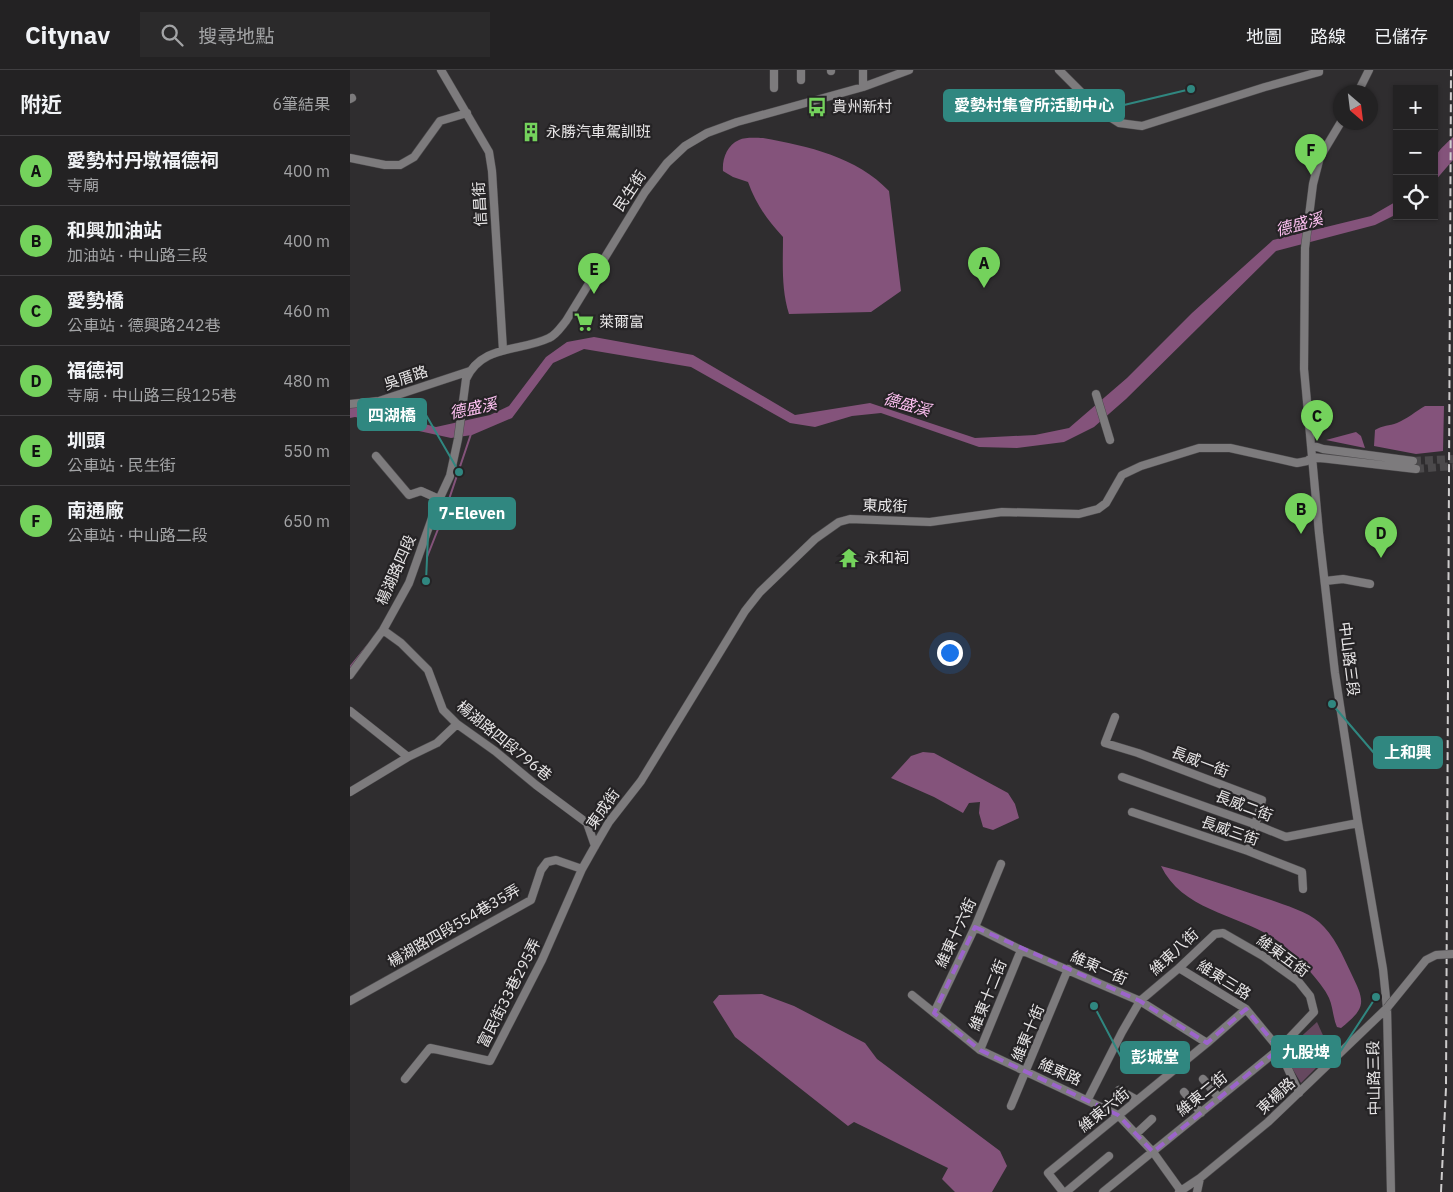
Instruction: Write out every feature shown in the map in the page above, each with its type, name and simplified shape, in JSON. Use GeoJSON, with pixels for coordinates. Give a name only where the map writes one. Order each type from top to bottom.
{"type":"FeatureCollection","features":[{"type":"Feature","properties":{"kind":"street","name":"信昌街"},"geometry":{"type":"LineString","coordinates":[[442,70],[488,152],[492,171],[503,350]]}},
{"type":"Feature","properties":{"kind":"street"},"geometry":{"type":"LineString","coordinates":[[774,70],[774,88]]}},
{"type":"Feature","properties":{"kind":"street"},"geometry":{"type":"LineString","coordinates":[[801,70],[801,80]]}},
{"type":"Feature","properties":{"kind":"street"},"geometry":{"type":"LineString","coordinates":[[863,87],[864,70]]}},
{"type":"Feature","properties":{"kind":"street","name":"民生街"},"geometry":{"type":"LineString","coordinates":[[470,370],[476,364],[503,350],[551,338],[566,322],[645,192],[667,163],[685,146],[707,133],[737,122],[863,87],[909,70]]}},
{"type":"Feature","properties":{"kind":"street"},"geometry":{"type":"LineString","coordinates":[[1059,70],[1108,116],[1119,123],[1142,126],[1319,71]]}},
{"type":"Feature","properties":{"kind":"street"},"geometry":{"type":"LineString","coordinates":[[1362,85],[1369,70]]}},
{"type":"Feature","properties":{"kind":"street"},"geometry":{"type":"LineString","coordinates":[[350,158],[385,165],[400,165],[414,157],[440,121],[467,113]]}},
{"type":"Feature","properties":{"kind":"street","name":"中山路三段"},"geometry":{"type":"LineString","coordinates":[[1336,130],[1320,157],[1313,184],[1305,248],[1304,369],[1336,673],[1358,823],[1383,969],[1386,1008],[1391,1192]]}},
{"type":"Feature","properties":{"kind":"street","name":"吳厝路"},"geometry":{"type":"LineString","coordinates":[[350,404],[379,401],[470,370]]}},
{"type":"Feature","properties":{"kind":"street","name":"楊湖路四段"},"geometry":{"type":"LineString","coordinates":[[350,676],[383,630],[409,583],[439,499],[450,476],[461,420],[466,379],[470,370]]}},
{"type":"Feature","properties":{"kind":"street"},"geometry":{"type":"LineString","coordinates":[[1096,397],[1109,436]]}},
{"type":"Feature","properties":{"kind":"street"},"geometry":{"type":"LineString","coordinates":[[1311,445],[1323,449],[1413,461]]}},
{"type":"Feature","properties":{"kind":"street","name":"東成街"},"geometry":{"type":"LineString","coordinates":[[595,846],[609,822],[641,781],[745,611],[760,592],[801,552],[815,539],[839,522],[850,519],[930,522],[1002,512],[1079,514],[1098,509],[1106,503],[1122,475],[1141,466],[1199,448],[1230,448],[1297,463],[1308,461],[1312,457],[1416,469]]}},
{"type":"Feature","properties":{"kind":"street"},"geometry":{"type":"LineString","coordinates":[[376,456],[409,495],[421,491],[439,499]]}},
{"type":"Feature","properties":{"kind":"street"},"geometry":{"type":"LineString","coordinates":[[1325,581],[1343,579],[1370,584]]}},
{"type":"Feature","properties":{"kind":"street","name":"楊湖路四段796巷"},"geometry":{"type":"LineString","coordinates":[[383,630],[401,643],[428,670],[443,710],[457,724],[495,750],[536,785],[587,823],[595,846]]}},
{"type":"Feature","properties":{"kind":"street"},"geometry":{"type":"LineString","coordinates":[[350,711],[408,758]]}},
{"type":"Feature","properties":{"kind":"street","name":"長威一街"},"geometry":{"type":"LineString","coordinates":[[1115,717],[1105,743],[1138,753],[1262,800],[1248,851]]}},
{"type":"Feature","properties":{"kind":"street"},"geometry":{"type":"LineString","coordinates":[[350,792],[437,743],[457,724]]}},
{"type":"Feature","properties":{"kind":"street","name":"長威二街"},"geometry":{"type":"LineString","coordinates":[[1122,777],[1286,837],[1358,823]]}},
{"type":"Feature","properties":{"kind":"street","name":"長威三街"},"geometry":{"type":"LineString","coordinates":[[1132,812],[1248,851],[1302,872],[1303,889]]}},
{"type":"Feature","properties":{"kind":"street","name":"富民街33巷295弄"},"geometry":{"type":"LineString","coordinates":[[405,1079],[430,1048],[490,1061],[542,960],[582,869],[595,846]]}},
{"type":"Feature","properties":{"kind":"street","name":"楊湖路四段554巷35弄"},"geometry":{"type":"LineString","coordinates":[[350,1001],[531,900],[541,870],[547,862],[556,860],[582,869]]}},
{"type":"Feature","properties":{"kind":"street","name":"維東十六街"},"geometry":{"type":"LineString","coordinates":[[934,1013],[975,927],[1001,864]]}},
{"type":"Feature","properties":{"kind":"street","name":"維東一街"},"geometry":{"type":"LineString","coordinates":[[975,927],[1021,950],[1140,1001],[1207,1043]]}},
{"type":"Feature","properties":{"kind":"street","name":"維東八街"},"geometry":{"type":"LineString","coordinates":[[1088,1099],[1140,1001],[1179,968],[1214,934],[1223,933]]}},
{"type":"Feature","properties":{"kind":"street","name":"維東五街"},"geometry":{"type":"LineString","coordinates":[[1223,933],[1263,956],[1298,982],[1310,996],[1314,1012]]}},
{"type":"Feature","properties":{"kind":"street","name":"維東十二街"},"geometry":{"type":"LineString","coordinates":[[980,1050],[1021,950]]}},
{"type":"Feature","properties":{"kind":"street","name":"東楊路"},"geometry":{"type":"LineString","coordinates":[[1180,1191],[1200,1178],[1268,1122],[1299,1093],[1386,1008],[1426,960],[1436,954],[1453,954]]}},
{"type":"Feature","properties":{"kind":"street","name":"維東三路"},"geometry":{"type":"LineString","coordinates":[[1179,968],[1246,1009],[1279,1049],[1299,1093]]}},
{"type":"Feature","properties":{"kind":"street","name":"維東十街"},"geometry":{"type":"LineString","coordinates":[[1011,1106],[1068,969]]}},
{"type":"Feature","properties":{"kind":"street","name":"維東路"},"geometry":{"type":"LineString","coordinates":[[912,995],[980,1050],[1088,1099],[1118,1115],[1153,1152],[1180,1191]]}},
{"type":"Feature","properties":{"kind":"street","name":"維東六街"},"geometry":{"type":"LineString","coordinates":[[1065,1192],[1048,1173],[1246,1009]]}},
{"type":"Feature","properties":{"kind":"street","name":"維東二街"},"geometry":{"type":"LineString","coordinates":[[1103,1192],[1279,1049],[1314,1012]]}},
{"type":"Feature","properties":{"kind":"street"},"geometry":{"type":"LineString","coordinates":[[1203,1079],[1219,1098]]}},
{"type":"Feature","properties":{"kind":"street"},"geometry":{"type":"LineString","coordinates":[[1119,1090],[1137,1100]]}},
{"type":"Feature","properties":{"kind":"street"},"geometry":{"type":"LineString","coordinates":[[1184,1092],[1201,1113]]}},
{"type":"Feature","properties":{"kind":"street"},"geometry":{"type":"LineString","coordinates":[[1136,1134],[1152,1119]]}},
{"type":"Feature","properties":{"kind":"street"},"geometry":{"type":"LineString","coordinates":[[1065,1192],[1109,1156]]}},
{"type":"Feature","properties":{"kind":"street"},"geometry":{"type":"LineString","coordinates":[[1197,1192],[1200,1178]]}},
{"type":"Feature","properties":{"kind":"highlighted area"},"geometry":{"type":"Polygon","coordinates":[[[975,927],[1140,1001],[1207,1043],[1246,1009],[1279,1049],[1153,1152],[1118,1115],[980,1050],[934,1013],[975,927]]]}},
{"type":"Feature","properties":{"kind":"shaded area"},"geometry":{"type":"Polygon","coordinates":[[[1453,137],[1453,160],[1438,177],[1438,152],[1453,137]]]}},
{"type":"Feature","properties":{"kind":"shaded area"},"geometry":{"type":"Polygon","coordinates":[[[744,138],[763,138],[814,149],[847,161],[876,179],[889,191],[901,291],[871,312],[789,314],[784,285],[783,237],[763,211],[748,182],[723,171],[723,162],[731,145],[744,138]]]}},
{"type":"Feature","properties":{"kind":"shaded area"},"geometry":{"type":"Polygon","coordinates":[[[1393,203],[1393,216],[1375,225],[1276,251],[1126,399],[1094,427],[1064,442],[1017,448],[979,447],[881,413],[852,416],[815,427],[790,423],[691,367],[584,349],[553,363],[512,418],[472,435],[451,438],[355,417],[350,418],[350,407],[356,406],[436,427],[490,415],[509,406],[546,357],[567,342],[594,337],[693,355],[795,415],[870,403],[975,438],[1035,435],[1069,428],[1127,378],[1192,313],[1273,240],[1371,216],[1393,203]]]}},
{"type":"Feature","properties":{"kind":"shaded area"},"geometry":{"type":"Polygon","coordinates":[[[1425,406],[1444,406],[1443,451],[1416,454],[1374,446],[1375,430],[1401,421],[1425,406]]]}},
{"type":"Feature","properties":{"kind":"shaded area"},"geometry":{"type":"Polygon","coordinates":[[[1356,432],[1361,436],[1365,448],[1326,440],[1356,432]]]}},
{"type":"Feature","properties":{"kind":"shaded area"},"geometry":{"type":"Polygon","coordinates":[[[923,752],[934,753],[1008,793],[1015,804],[1019,818],[993,830],[983,827],[979,813],[980,802],[969,803],[963,813],[934,797],[891,778],[911,756],[923,752]]]}},
{"type":"Feature","properties":{"kind":"shaded area"},"geometry":{"type":"Polygon","coordinates":[[[1161,866],[1271,900],[1314,918],[1334,939],[1356,983],[1361,1004],[1356,1015],[1341,1028],[1337,1027],[1326,992],[1314,976],[1291,952],[1263,932],[1198,903],[1183,893],[1171,881],[1161,866]]]}},
{"type":"Feature","properties":{"kind":"shaded area"},"geometry":{"type":"Polygon","coordinates":[[[762,994],[794,1006],[865,1043],[877,1059],[1000,1151],[1007,1166],[992,1192],[955,1192],[942,1179],[948,1168],[854,1122],[848,1126],[735,1037],[713,1002],[719,995],[762,994]]]}},
{"type":"Feature","properties":{"kind":"shaded area"},"geometry":{"type":"Polygon","coordinates":[[[1317,1022],[1331,1053],[1301,1083],[1283,1053],[1317,1022]]]}},
{"type":"Feature","properties":{"kind":"waterway"},"geometry":{"type":"LineString","coordinates":[[427,557],[444,514],[471,434]]}},
{"type":"Feature","properties":{"kind":"waterway"},"geometry":{"type":"LineString","coordinates":[[350,667],[368,645]]}},
{"type":"Feature","properties":{"kind":"tunnel"},"geometry":{"type":"LineString","coordinates":[[1413,461],[1453,459]]}},
{"type":"Feature","properties":{"kind":"tunnel"},"geometry":{"type":"LineString","coordinates":[[1416,469],[1453,466]]}},
{"type":"Feature","properties":{"kind":"railway"},"geometry":{"type":"LineString","coordinates":[[1441,1192],[1446,1088],[1451,70]]}},
{"type":"Feature","properties":{"kind":"place","name":"愛勢村集會所活動中心"},"geometry":{"type":"Point","coordinates":[1191,89]}},
{"type":"Feature","properties":{"kind":"place","name":"貴州新村"},"geometry":{"type":"Point","coordinates":[817,107]}},
{"type":"Feature","properties":{"kind":"place","name":"永勝汽車駕訓班"},"geometry":{"type":"Point","coordinates":[531,132]}},
{"type":"Feature","properties":{"kind":"place","name":"南通廠"},"geometry":{"type":"Point","coordinates":[1311,175]}},
{"type":"Feature","properties":{"kind":"place","name":"愛勢村丹墩福德祠"},"geometry":{"type":"Point","coordinates":[984,288]}},
{"type":"Feature","properties":{"kind":"place","name":"圳頭"},"geometry":{"type":"Point","coordinates":[594,294]}},
{"type":"Feature","properties":{"kind":"place","name":"萊爾富"},"geometry":{"type":"Point","coordinates":[584,322]}},
{"type":"Feature","properties":{"kind":"place","name":"愛勢橋"},"geometry":{"type":"Point","coordinates":[1317,441]}},
{"type":"Feature","properties":{"kind":"place","name":"四湖橋"},"geometry":{"type":"Point","coordinates":[459,472]}},
{"type":"Feature","properties":{"kind":"place","name":"和興加油站"},"geometry":{"type":"Point","coordinates":[1301,534]}},
{"type":"Feature","properties":{"kind":"place","name":"永和祠"},"geometry":{"type":"Point","coordinates":[849,558]}},
{"type":"Feature","properties":{"kind":"place","name":"福德祠"},"geometry":{"type":"Point","coordinates":[1381,558]}},
{"type":"Feature","properties":{"kind":"place","name":"7-Eleven"},"geometry":{"type":"Point","coordinates":[426,581]}},
{"type":"Feature","properties":{"kind":"place","name":"上和興"},"geometry":{"type":"Point","coordinates":[1332,704]}},
{"type":"Feature","properties":{"kind":"place","name":"九股埤"},"geometry":{"type":"Point","coordinates":[1376,997]}},
{"type":"Feature","properties":{"kind":"place","name":"彭城堂"},"geometry":{"type":"Point","coordinates":[1094,1006]}},
{"type":"Feature","properties":{"kind":"water label","name":"德盛溪"},"geometry":{"type":"Point","coordinates":[1299,224]}},
{"type":"Feature","properties":{"kind":"water label","name":"德盛溪"},"geometry":{"type":"Point","coordinates":[907,404]}},
{"type":"Feature","properties":{"kind":"water label","name":"德盛溪"},"geometry":{"type":"Point","coordinates":[473,408]}}]}
